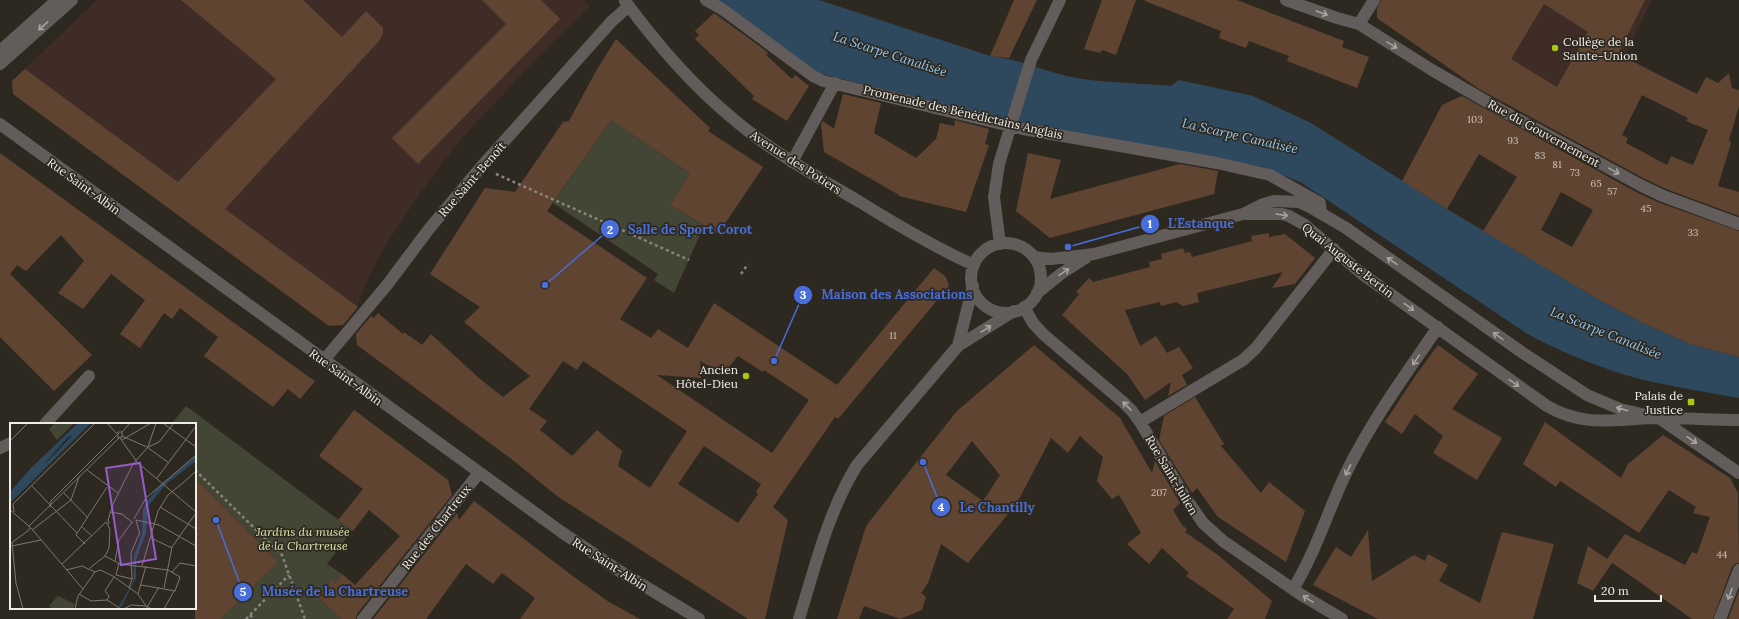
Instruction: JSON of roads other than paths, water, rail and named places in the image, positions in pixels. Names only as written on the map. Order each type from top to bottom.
[{"type":"street","points":[[0,51],[56,0]]},
{"type":"street","points":[[0,64],[72,0]]},
{"type":"street","name":"Promenade des Bénédictains Anglais","points":[[706,0],[813,76],[835,83],[1023,129],[1218,163],[1270,175],[1320,203],[1321,213]]},
{"type":"street","points":[[1000,244],[994,205],[994,190],[999,164],[1031,60],[1060,0]]},
{"type":"street","name":"Rue du Gouvernement","points":[[1286,0],[1359,24],[1432,70],[1501,110],[1642,186],[1663,196],[1739,224]]},
{"type":"street","points":[[1359,24],[1374,0]]},
{"type":"street","name":"Rue Saint-Benoït","points":[[324,360],[387,285],[430,228],[481,167],[612,22],[627,3]]},
{"type":"street","name":"Avenue des Potiers","points":[[627,3],[651,35],[708,97],[732,118],[792,162],[939,249],[974,265]]},
{"type":"street","points":[[792,162],[835,83]]},
{"type":"street","name":"Rue Saint-Albin","points":[[0,124],[479,473],[606,563],[699,619]]},
{"type":"street","name":"Quai Auguste Bertin","points":[[1243,214],[1261,205],[1274,201],[1300,202],[1346,228],[1523,353],[1587,395],[1620,409],[1659,418],[1739,473]]},
{"type":"street","points":[[1034,257],[1051,259],[1094,254],[1243,214]]},
{"type":"street","name":"Quai Auguste Bertin","points":[[1243,214],[1290,216],[1305,224],[1366,276],[1547,406],[1566,416],[1582,420],[1599,421],[1659,418],[1739,420]]},
{"type":"street","points":[[1019,309],[998,312],[988,307],[980,300],[973,286],[971,275],[979,256],[986,250],[1000,244],[1009,243],[1019,245],[1027,250],[1034,257],[1039,267],[1041,278],[1037,293]]},
{"type":"street","points":[[1140,422],[1234,366],[1256,348],[1334,249]]},
{"type":"street","points":[[799,619],[828,524],[851,475],[865,454],[958,346],[1031,301],[1037,293],[1062,273],[1094,254]]},
{"type":"street","points":[[958,346],[973,286]]},
{"type":"street","name":"Rue Saint-Julien","points":[[1019,309],[1043,334],[1123,402],[1140,422],[1202,523],[1223,540],[1293,590],[1342,619]]},
{"type":"street","points":[[1293,590],[1315,549],[1347,472],[1372,423],[1438,328]]},
{"type":"street","points":[[46,423],[89,376]]},
{"type":"street","points":[[0,448],[10,443]]},
{"type":"street","name":"Rue des Chartreux","points":[[363,619],[479,473]]},
{"type":"street","points":[[1720,619],[1739,570]]},
{"type":"water","name":"La Scarpe Canalisée","points":[[713,0],[819,0],[990,56],[1012,60],[1065,76],[1100,81],[1171,86],[1179,80],[1253,96],[1311,123],[1447,209],[1596,298],[1641,322],[1690,344],[1739,357],[1739,398],[1665,385],[1636,378],[1585,361],[1561,351],[1526,333],[1302,183],[1264,167],[1026,125],[818,73]]},
{"type":"place","name":"Collège de la Sainte-Union","points":[[1555,48]]},
{"type":"place","name":"L'Estanque","points":[[1068,247]]},
{"type":"place","name":"Salle de Sport Corot","points":[[545,285]]},
{"type":"place","name":"Maison des Associations","points":[[774,361]]},
{"type":"place","name":"Ancien Hôtel-Dieu","points":[[746,376]]},
{"type":"place","name":"Palais de Justice","points":[[1691,402]]},
{"type":"place","name":"Le Chantilly","points":[[923,462]]},
{"type":"place","name":"Musée de la Chartreuse","points":[[216,520]]},
{"type":"park label","name":"Jardins du musée de la Chartreuse","points":[[303,538]]}]
